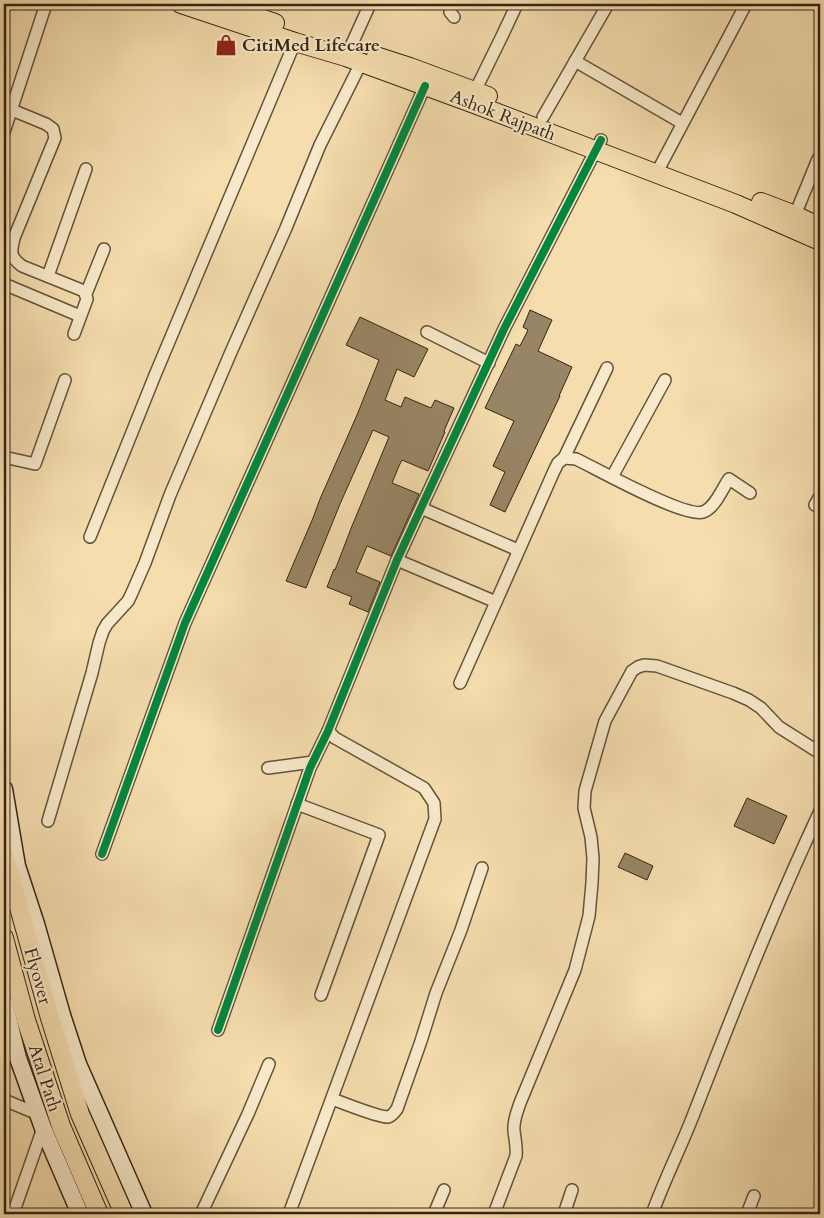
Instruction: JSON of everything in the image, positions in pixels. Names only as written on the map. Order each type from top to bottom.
[{"type":"main road","name":"Ashok Rajpath","points":[[181,4],[294,42],[410,67],[543,117],[598,145]]},
{"type":"main road","name":"Ashok Rajpath","points":[[219,4],[425,86],[598,145],[659,169],[736,204],[820,228]]},
{"type":"main road","name":"Ashok Rajpath","points":[[793,221],[820,241]]},
{"type":"main road","name":"Flyover","points":[[4,854],[50,1018],[62,1038],[80,1114],[124,1214]]},
{"type":"main road","name":"Atal Path","points":[[4,938],[26,1020],[61,1126],[100,1214]]},
{"type":"street","points":[[4,132],[46,4]]},
{"type":"street","points":[[48,820],[92,673],[98,643],[107,624],[128,601],[145,563],[170,494],[286,228],[320,145],[370,4]]},
{"type":"street","points":[[451,4],[450,12],[454,17]]},
{"type":"street","points":[[475,91],[517,4]]},
{"type":"street","points":[[543,117],[608,4]]},
{"type":"street","points":[[659,169],[746,4]]},
{"type":"street","points":[[90,537],[155,375],[294,42]]},
{"type":"street","points":[[575,60],[682,123]]},
{"type":"street","points":[[102,854],[185,623],[425,86]]},
{"type":"street","points":[[12,110],[46,124],[53,129],[55,138],[14,238],[11,253],[22,266],[84,291],[86,294]]},
{"type":"street","points":[[218,1030],[313,762],[328,731],[398,560],[488,363],[598,145]]},
{"type":"street","points":[[793,221],[820,158]]},
{"type":"street","points":[[48,276],[86,169]]},
{"type":"street","points":[[74,334],[87,298],[86,294],[104,249]]},
{"type":"street","points":[[4,284],[80,316]]},
{"type":"street","points":[[427,332],[488,363]]},
{"type":"street","points":[[460,684],[558,463],[564,458],[607,368]]},
{"type":"street","points":[[4,457],[35,464],[65,380]]},
{"type":"street","points":[[612,477],[665,380]]},
{"type":"street","points":[[564,458],[576,459],[669,505],[686,511],[701,513],[708,509],[728,479],[750,493]]},
{"type":"street","points":[[421,508],[518,550]]},
{"type":"street","points":[[398,560],[496,602]]},
{"type":"street","points":[[494,1214],[516,1156],[517,1146],[514,1120],[575,970],[589,916],[594,858],[584,808],[585,791],[605,721],[632,671],[638,667],[657,666],[750,700],[761,708],[779,727],[820,752]]},
{"type":"street","points":[[289,1214],[435,819],[434,803],[424,788],[335,738],[328,731]]},
{"type":"street","points":[[268,768],[313,762]]},
{"type":"street","points":[[4,789],[17,866],[62,1038],[78,1064],[144,1214]]},
{"type":"street","points":[[297,804],[378,835],[321,995]]},
{"type":"street","points":[[652,1214],[689,1126],[738,999],[820,811]]},
{"type":"street","points":[[332,1099],[379,1116],[389,1117],[394,1114],[482,868]]},
{"type":"street","points":[[4,1002],[18,1058],[41,1121],[80,1214]]},
{"type":"street","points":[[201,1214],[248,1114],[269,1064]]},
{"type":"street","points":[[4,1100],[41,1121]]},
{"type":"street","points":[[13,1214],[41,1121]]},
{"type":"street","points":[[434,1214],[444,1190]]},
{"type":"street","points":[[564,1214],[572,1190]]},
{"type":"street","points":[[747,1214],[754,1196]]},
{"type":"building","points":[[530,310],[552,320],[538,351],[572,367],[505,512],[490,505],[505,472],[493,466],[514,421],[485,408],[516,344],[520,346],[528,330],[523,327]]},
{"type":"building","points":[[360,317],[428,349],[414,377],[397,369],[385,400],[401,407],[405,397],[431,408],[435,400],[454,408],[428,471],[402,460],[399,466],[392,483],[419,494],[391,556],[367,546],[356,572],[380,582],[368,612],[349,604],[352,597],[327,587],[389,437],[373,430],[306,588],[286,581],[379,360],[346,345]]},
{"type":"building","points":[[747,798],[787,816],[774,844],[734,826]]},
{"type":"building","points":[[625,853],[653,866],[647,880],[618,867]]},
{"type":"cycle path","points":[[102,854],[185,623],[425,86]]},
{"type":"cycle path","points":[[218,1030],[310,768],[328,731],[397,560],[504,329],[601,140]]},
{"type":"place","name":"CitiMed Lifecare","points":[[226,45]]}]
